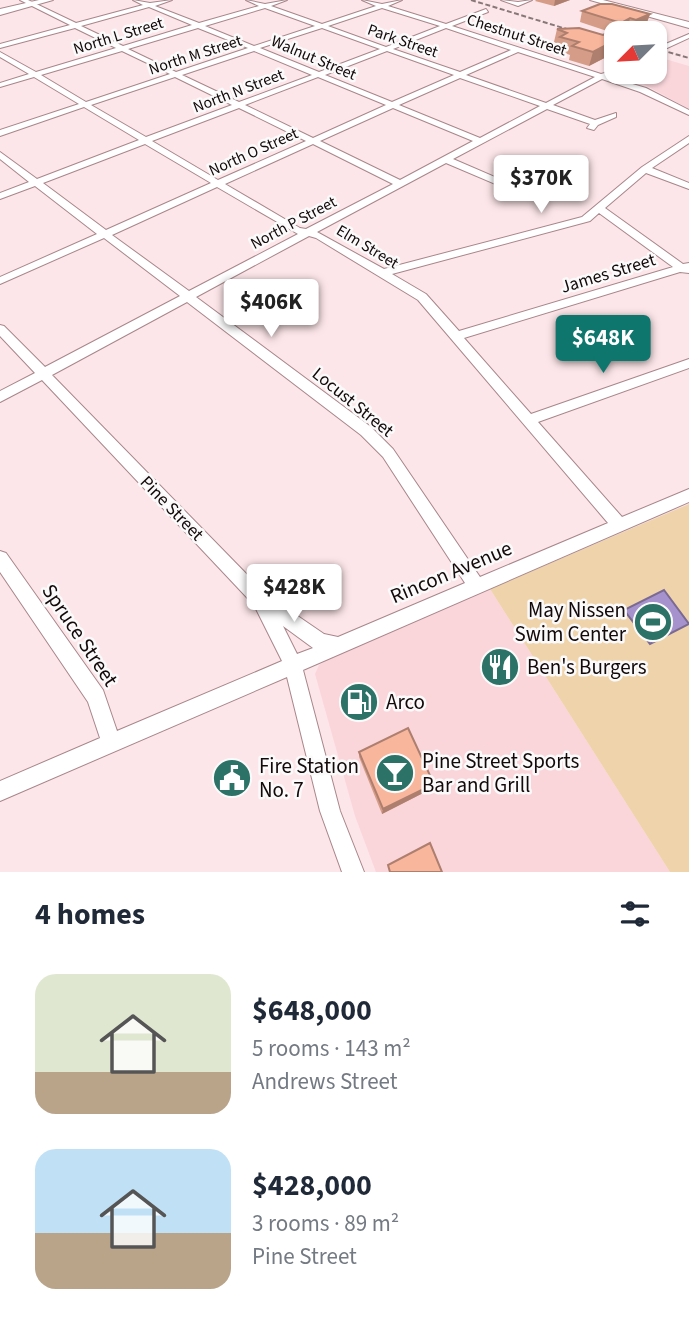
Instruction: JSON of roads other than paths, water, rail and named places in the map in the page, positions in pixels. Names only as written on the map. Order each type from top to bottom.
[{"type":"main road","points":[[0,12],[28,2],[49,0]]},
{"type":"main road","points":[[594,0],[689,23]]},
{"type":"main road","points":[[606,0],[689,23]]},
{"type":"street","name":"Walnut Street","points":[[136,0],[480,141]]},
{"type":"street","points":[[0,46],[169,0]]},
{"type":"street","name":"Park Street","points":[[249,0],[547,106],[593,125],[612,115]]},
{"type":"street","name":"North L Street","points":[[0,85],[284,0]]},
{"type":"street","name":"Chestnut Street","points":[[365,0],[659,97]]},
{"type":"street","name":"North M Street","points":[[0,133],[399,0]]},
{"type":"street","points":[[504,0],[518,4],[529,0]]},
{"type":"street","points":[[28,2],[401,184]]},
{"type":"street","name":"North N Street","points":[[0,196],[486,11]]},
{"type":"street","points":[[667,39],[689,30]]},
{"type":"street","points":[[667,46],[689,36]]},
{"type":"street","name":"North O Street","points":[[0,281],[518,49]]},
{"type":"street","name":"Elm Street","points":[[0,54],[296,230],[320,236],[422,297],[619,525]]},
{"type":"street","name":"North P Street","points":[[0,397],[602,76]]},
{"type":"street","points":[[642,84],[689,113]]},
{"type":"street","points":[[383,273],[586,219],[645,169],[689,139]]},
{"type":"street","name":"Locust Street","points":[[0,155],[366,431],[388,453],[476,586]]},
{"type":"street","points":[[447,160],[522,192]]},
{"type":"street","points":[[645,169],[689,186]]},
{"type":"street","points":[[599,208],[687,270]]},
{"type":"street","name":"James Street","points":[[457,336],[687,270]]},
{"type":"street","name":"Pine Street","points":[[0,329],[260,599],[293,665],[330,811],[352,872]]},
{"type":"street","points":[[528,420],[689,363]]},
{"type":"street","name":"Rincon Avenue","points":[[0,791],[689,495]]},
{"type":"street","name":"Spruce Street","points":[[0,558],[96,697],[111,743]]},
{"type":"street","points":[[260,599],[320,642],[338,646]]},
{"type":"railway","points":[[471,0],[604,40]]},
{"type":"railway","points":[[667,52],[689,58]]},
{"type":"place","name":"May Nissen Swim Center","points":[[653,622]]},
{"type":"place","name":"Ben's Burgers","points":[[500,667]]},
{"type":"place","name":"Arco","points":[[359,702]]},
{"type":"place","name":"Pine Street Sports Bar and Grill","points":[[395,773]]},
{"type":"place","name":"Fire Station No. 7","points":[[232,778]]}]
